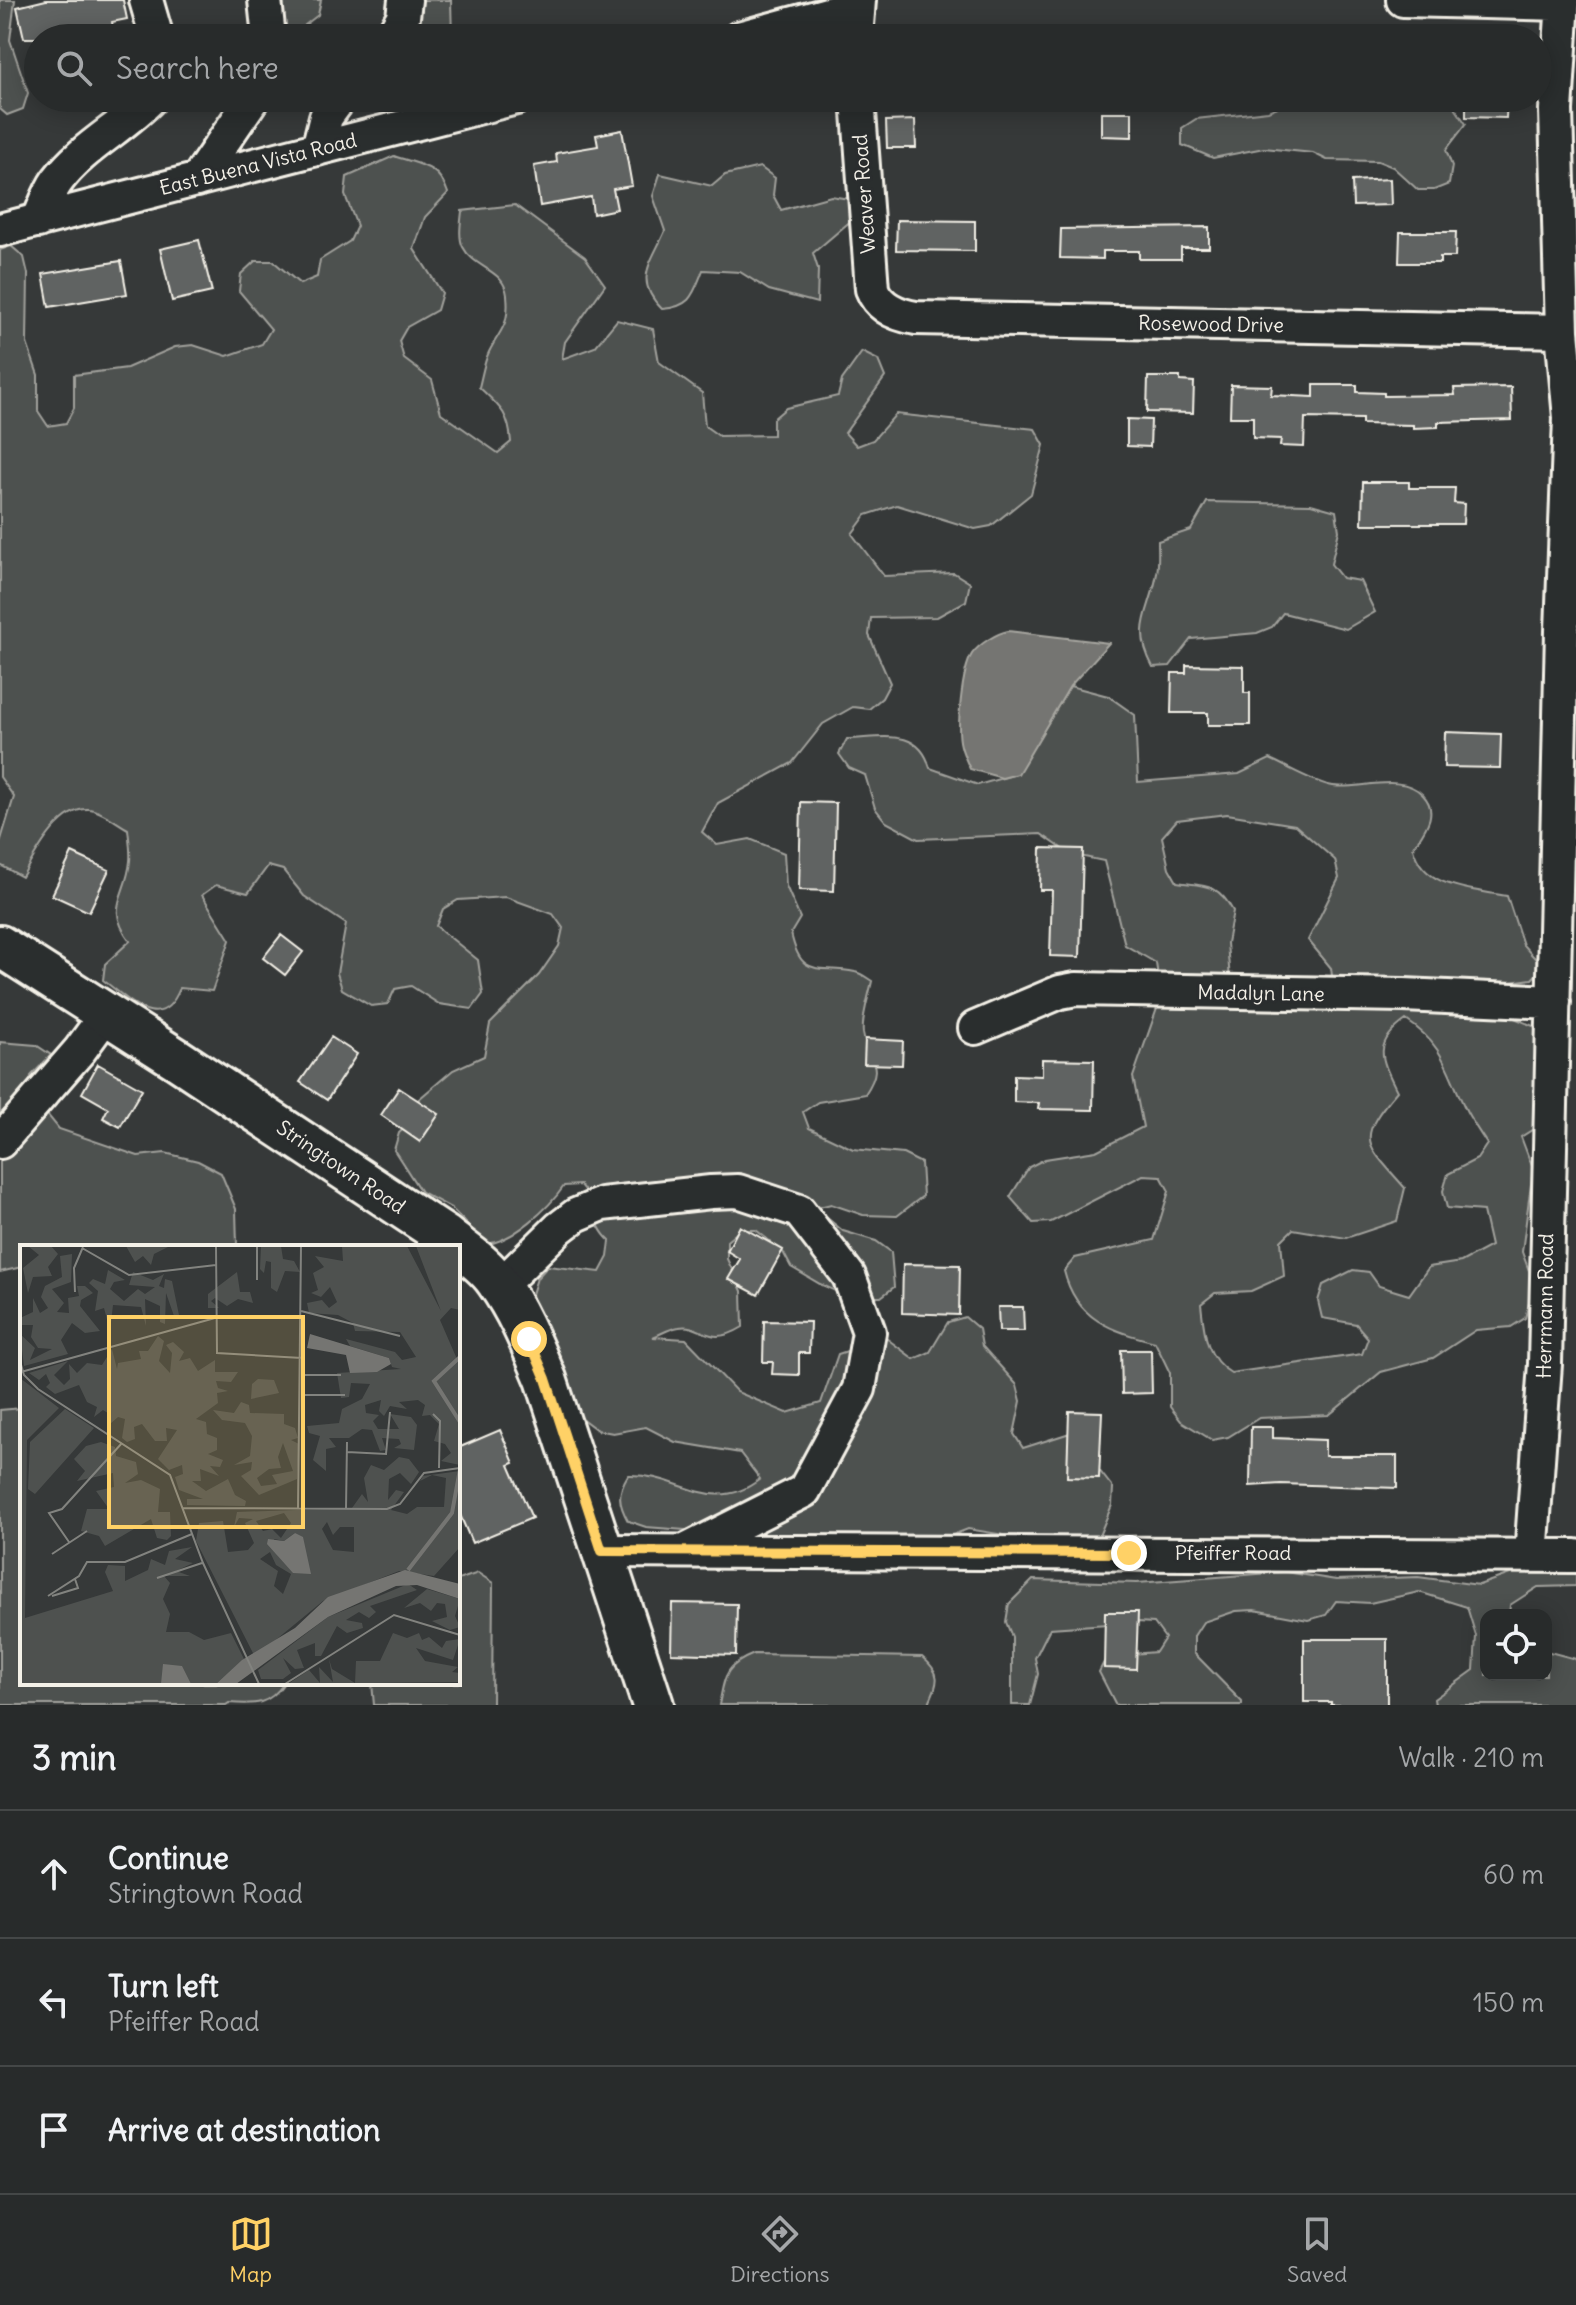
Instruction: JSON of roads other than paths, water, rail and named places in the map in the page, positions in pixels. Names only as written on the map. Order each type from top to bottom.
[{"type":"main road","name":"Stringtown Road","points":[[0,946],[107,1013],[456,1245]]},
{"type":"main road","name":"Stringtown Road","points":[[460,1248],[497,1282],[529,1339],[546,1379],[653,1705]]},
{"type":"street","points":[[146,0],[153,24]]},
{"type":"street","points":[[265,0],[268,24]]},
{"type":"street","points":[[399,24],[405,0]]},
{"type":"street","points":[[1403,0],[1563,2]]},
{"type":"street","name":"Herrmann Road","points":[[1531,1556],[1545,1364],[1554,1002],[1569,632],[1572,467],[1569,393],[1562,331],[1556,110],[1563,2]]},
{"type":"street","points":[[787,24],[858,3],[857,24]]},
{"type":"street","points":[[38,221],[56,182],[82,155],[138,112]]},
{"type":"street","points":[[197,180],[243,112]]},
{"type":"street","points":[[318,149],[330,112]]},
{"type":"street","name":"East Buena Vista Road","points":[[0,230],[462,112]]},
{"type":"street","name":"Weaver Road","points":[[859,112],[872,289]]},
{"type":"street","name":"Rosewood Drive","points":[[872,289],[886,307],[916,318],[1562,331]]},
{"type":"street","name":"Madalyn Lane","points":[[975,1028],[1060,992],[1076,989],[1404,995],[1554,1002]]},
{"type":"street","points":[[0,1142],[80,1050],[107,1013]]},
{"type":"street","points":[[497,1282],[511,1275],[576,1215],[602,1204],[738,1191],[799,1211],[849,1276],[869,1332],[859,1389],[804,1491],[682,1553]]},
{"type":"street","name":"Pfeiffer Road","points":[[602,1551],[1576,1556]]}]
